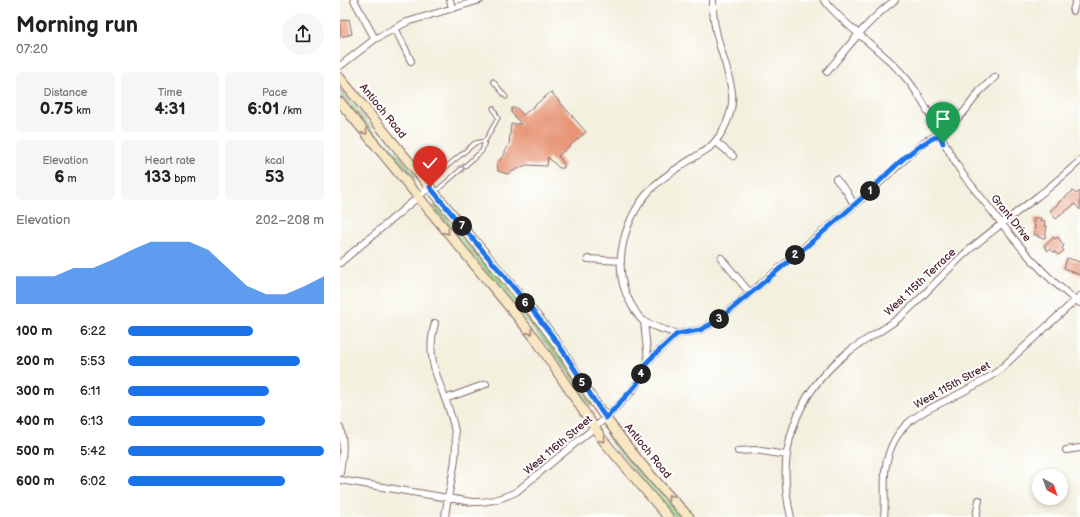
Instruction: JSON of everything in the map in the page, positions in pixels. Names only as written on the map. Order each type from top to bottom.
[{"type":"main road","name":"Antioch Road","points":[[340,78],[545,327],[566,356],[606,418],[667,494],[689,517]]},
{"type":"main road","points":[[340,102],[535,338],[594,428],[668,517]]},
{"type":"street","points":[[354,0],[375,39]]},
{"type":"street","points":[[450,0],[452,8]]},
{"type":"street","points":[[340,66],[375,39],[395,28],[417,18],[480,0]]},
{"type":"street","points":[[713,0],[714,24],[732,92],[731,111],[726,125],[716,142],[662,179],[644,199],[634,214],[622,250],[621,261],[624,289],[634,310],[644,321],[677,334],[700,330],[710,325],[750,293],[854,205],[914,150],[927,140],[940,135],[964,112],[980,91],[995,77]]},
{"type":"street","name":"Grant Drive","points":[[824,0],[842,20],[896,68],[909,82],[931,115],[940,135],[960,171],[1037,266],[1052,281],[1078,300]]},
{"type":"street","points":[[827,72],[858,34],[879,12],[895,0]]},
{"type":"street","points":[[1073,11],[1076,0]]},
{"type":"street","points":[[395,28],[411,61]]},
{"type":"street","points":[[716,142],[733,156]]},
{"type":"street","name":"West 115th Terrace","points":[[791,517],[786,486],[786,454],[789,440],[799,411],[809,393],[822,376],[834,363],[889,326],[905,313],[968,250],[1043,193],[1080,161]]},
{"type":"street","points":[[836,179],[847,192],[854,205]]},
{"type":"street","points":[[340,263],[430,188]]},
{"type":"street","points":[[721,258],[750,293]]},
{"type":"street","points":[[588,259],[621,261]]},
{"type":"street","name":"West 115th Street","points":[[884,517],[886,465],[894,442],[904,426],[918,414],[982,382],[997,372],[1078,300]]},
{"type":"street","points":[[644,321],[648,361]]},
{"type":"street","points":[[434,323],[430,342],[430,351],[435,372],[452,419],[456,447],[445,517]]},
{"type":"street","name":"West 116th Street","points":[[340,480],[480,503],[505,497],[526,484],[606,418],[637,384],[648,361],[677,334]]},
{"type":"street","points":[[445,399],[486,384]]},
{"type":"street","points":[[340,428],[343,441],[343,452],[340,473]]},
{"type":"street","points":[[1066,450],[1080,448]]},
{"type":"street","points":[[738,451],[755,450],[786,454]]},
{"type":"street","points":[[976,517],[978,500]]},
{"type":"lane","points":[[493,81],[506,97]]},
{"type":"lane","points":[[430,188],[482,151],[485,141],[498,118],[493,108]]},
{"type":"lane","points":[[430,188],[475,143],[485,141]]},
{"type":"green space","points":[[340,89],[377,134],[395,150],[416,177],[415,178],[376,138],[340,94]]},
{"type":"green space","points":[[436,205],[467,242],[482,256],[555,345],[592,404],[590,406],[561,361],[438,213],[434,206]]},
{"type":"green space","points":[[609,434],[652,485],[684,517],[675,517],[661,503],[609,440],[607,435]]},
{"type":"building","points":[[349,19],[352,34],[340,37],[340,21]]},
{"type":"building","points":[[551,92],[586,132],[558,156],[564,164],[564,168],[559,168],[548,157],[547,166],[526,165],[507,174],[498,171],[497,163],[505,154],[505,151],[509,145],[511,124],[521,124],[511,112],[512,108],[517,108],[523,115]]},
{"type":"building","points":[[1073,191],[1076,194],[1080,191],[1080,210],[1075,204],[1056,219],[1050,211]]},
{"type":"building","points":[[1034,218],[1041,218],[1040,221],[1045,221],[1044,226],[1047,226],[1045,238],[1034,235]]},
{"type":"building","points":[[1054,237],[1055,239],[1058,237],[1064,246],[1062,248],[1064,251],[1058,255],[1050,249],[1048,251],[1044,246]]},
{"type":"building","points":[[1067,258],[1080,262],[1080,275],[1064,268]]},
{"type":"route","points":[[430,187],[556,341],[606,418],[637,384],[648,361],[677,334],[700,330],[717,321],[865,196],[914,150],[927,140],[940,135],[943,143]]}]
